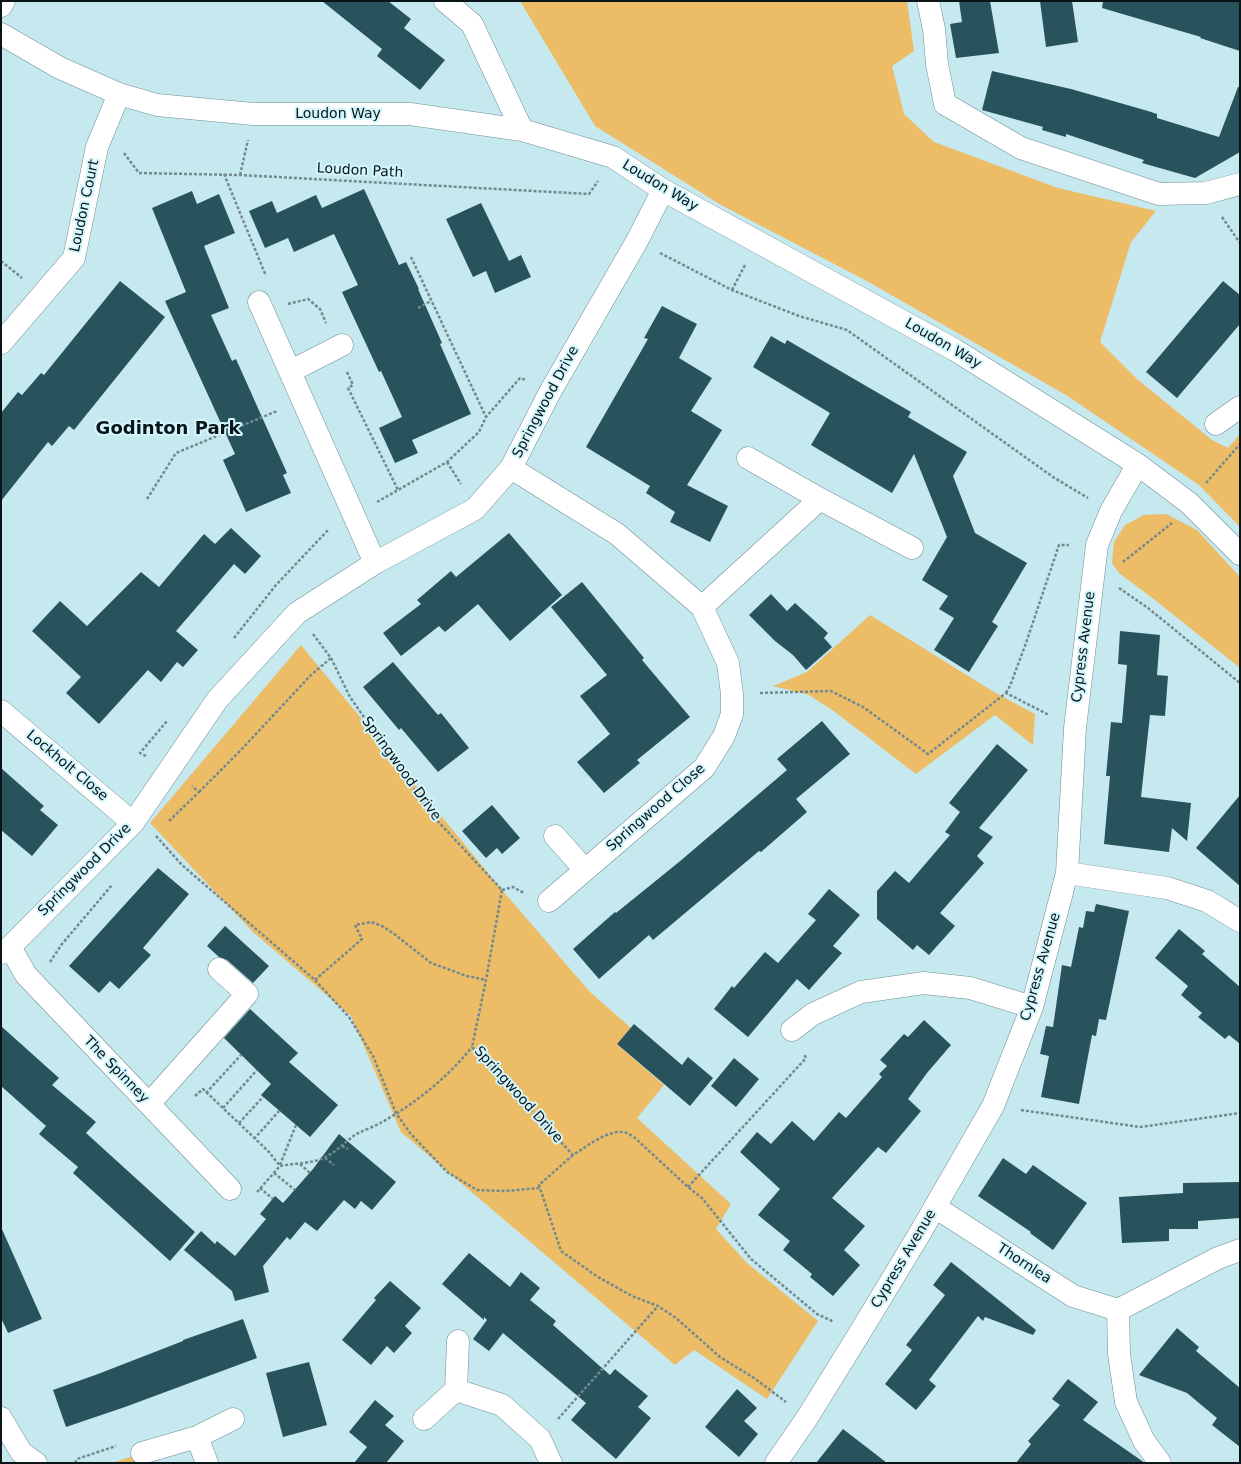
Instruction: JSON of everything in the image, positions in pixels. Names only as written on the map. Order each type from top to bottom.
[{"type":"street","points":[[1,6],[4,1]]},
{"type":"street","points":[[445,1],[472,24],[522,130]]},
{"type":"street","points":[[928,1],[934,29],[937,64],[945,104],[1021,148],[1159,194],[1206,193],[1240,184]]},
{"type":"street","name":"Loudon Way","points":[[1,34],[60,68],[119,94],[157,105],[253,114],[410,114],[522,130],[613,157],[663,190],[955,350],[1137,464],[1189,503],[1240,554]]},
{"type":"street","name":"Loudon Court","points":[[1,343],[74,258],[97,147],[119,94]]},
{"type":"street","name":"Springwood Drive","points":[[5,950],[133,823],[217,700],[297,613],[375,563],[475,509],[511,468],[550,392],[637,241],[663,190]]},
{"type":"street","points":[[266,298],[290,371],[375,563]]},
{"type":"street","points":[[290,371],[339,347]]},
{"type":"street","points":[[1216,424],[1240,407]]},
{"type":"street","points":[[748,458],[820,500],[912,548]]},
{"type":"street","name":"Cypress Avenue","points":[[776,1463],[807,1418],[859,1334],[993,1106],[1032,1007],[1066,873],[1075,728],[1097,545],[1111,511],[1137,464]]},
{"type":"street","name":"Springwood Close","points":[[511,468],[617,534],[702,607],[728,663],[732,694],[732,714],[724,736],[704,768],[549,901]]},
{"type":"street","points":[[702,607],[820,500]]},
{"type":"street","name":"Lockholt Close","points":[[1,711],[133,823]]},
{"type":"street","points":[[555,836],[585,870]]},
{"type":"street","points":[[1066,873],[1167,888],[1206,901],[1240,921]]},
{"type":"street","name":"The Spinney","points":[[5,950],[26,975],[230,1189]]},
{"type":"street","points":[[149,1104],[247,994],[219,969]]},
{"type":"street","points":[[792,1030],[813,1014],[861,992],[924,982],[970,988],[1032,1007]]},
{"type":"street","name":"Thornlea","points":[[935,1207],[1073,1296],[1118,1310]]},
{"type":"street","points":[[1160,1463],[1144,1442],[1126,1402],[1120,1354],[1118,1310],[1218,1258],[1240,1250]]},
{"type":"street","points":[[424,1419],[456,1390],[458,1342]]},
{"type":"street","points":[[456,1390],[502,1405],[540,1439],[551,1463]]},
{"type":"street","points":[[1,1418],[24,1459]]},
{"type":"street","points":[[142,1453],[197,1438],[233,1419]]},
{"type":"street","points":[[197,1438],[207,1463]]},
{"type":"path","points":[[240,175],[253,114]]},
{"type":"path","name":"Loudon Path","points":[[97,147],[125,154],[139,173],[224,174],[589,194],[613,157]]},
{"type":"path","points":[[224,174],[266,298],[279,306],[308,299],[320,309],[339,347],[354,385],[348,388],[398,490]]},
{"type":"path","points":[[637,241],[732,290],[799,316],[847,330],[1053,477],[1111,511]]},
{"type":"path","points":[[411,257],[486,418]]},
{"type":"path","points":[[418,308],[431,301]]},
{"type":"path","points":[[354,515],[448,462],[479,432],[486,418],[520,378],[550,392]]},
{"type":"path","points":[[147,499],[176,453],[303,400]]},
{"type":"path","points":[[1093,569],[1117,567],[1172,523],[1240,444]]},
{"type":"path","points":[[732,694],[831,691],[863,707],[928,754],[1006,693],[1026,643],[1059,545],[1097,545]]},
{"type":"path","points":[[1093,569],[1148,608],[1240,683]]},
{"type":"path","name":"Springwood Drive","points":[[297,613],[331,658],[350,697],[432,816],[502,890],[472,1047],[573,1155],[600,1138],[618,1132],[627,1133],[635,1138],[702,1198],[751,1259],[817,1314],[859,1334]]},
{"type":"path","points":[[166,824],[244,747],[311,675],[331,658]]},
{"type":"path","points":[[1006,693],[1075,728]]},
{"type":"path","points":[[170,768],[199,792]]},
{"type":"path","points":[[151,841],[161,830]]},
{"type":"path","points":[[155,835],[182,864],[315,980],[349,1017],[373,1056],[396,1113],[410,1133],[447,1172],[477,1190],[505,1191],[539,1188]]},
{"type":"path","points":[[26,975],[48,966],[62,944],[113,885]]},
{"type":"path","points":[[315,980],[362,939],[355,925],[371,922],[382,926],[393,933],[431,963],[467,976],[486,980]]},
{"type":"path","points":[[688,1187],[806,1058],[792,1030]]},
{"type":"path","points":[[280,1166],[299,1164],[325,1158],[355,1135],[382,1122],[410,1105],[460,1062],[472,1047]]},
{"type":"path","points":[[206,1093],[241,1055]]},
{"type":"path","points":[[223,1108],[257,1070]]},
{"type":"path","points":[[193,1098],[203,1089],[269,1152],[280,1166]]},
{"type":"path","points":[[239,1123],[263,1097]]},
{"type":"path","points":[[993,1106],[1140,1127],[1240,1113]]},
{"type":"path","points":[[254,1139],[279,1111]]},
{"type":"path","points":[[230,1189],[245,1204],[280,1166],[296,1125]]},
{"type":"path","points":[[342,1146],[348,1149]]},
{"type":"path","points":[[539,1188],[539,1186],[573,1155]]},
{"type":"path","points":[[325,1158],[334,1165]]},
{"type":"path","points":[[299,1164],[310,1173]]},
{"type":"path","points":[[274,1173],[295,1190]]},
{"type":"path","points":[[260,1188],[273,1199]]},
{"type":"path","points":[[539,1188],[561,1251],[611,1285],[632,1296],[658,1306],[676,1318],[720,1358],[754,1378],[807,1418]]},
{"type":"path","points":[[540,1439],[658,1306]]},
{"type":"path","points":[[75,1463],[77,1459],[126,1442],[142,1453]]},
{"type":"shaded area","points":[[520,1],[907,1],[914,51],[892,66],[904,114],[934,142],[1058,188],[1156,211],[1131,242],[1100,342],[1137,379],[1212,440],[1228,448],[1240,434],[1240,527],[1199,485],[1066,395],[865,280],[721,205],[595,126]]},
{"type":"shaded area","points":[[1166,514],[1197,530],[1240,577],[1240,668],[1119,573],[1112,563],[1114,542],[1125,525],[1144,515]]},
{"type":"shaded area","points":[[870,615],[994,692],[1035,714],[1033,745],[995,715],[916,774],[835,712],[809,695],[773,686],[807,672]]},
{"type":"shaded area","points":[[301,645],[502,890],[590,992],[631,1028],[617,1044],[664,1085],[637,1118],[731,1204],[716,1229],[747,1263],[818,1321],[767,1399],[694,1350],[675,1365],[401,1132],[351,1016],[253,932],[150,823]]},
{"type":"shaded area","points":[[133,1456],[143,1463],[112,1463]]},
{"type":"building","points":[[322,1],[388,1],[411,19],[404,28],[445,60],[420,90],[377,56],[382,49]]},
{"type":"building","points":[[959,1],[990,1],[999,53],[956,58],[950,24],[962,22]]},
{"type":"building","points":[[1040,1],[1072,1],[1078,42],[1046,47]]},
{"type":"building","points":[[1103,1],[1240,1],[1240,51],[1200,38],[1201,37],[1102,8]]},
{"type":"building","points":[[992,71],[1071,89],[1148,111],[1157,114],[1157,118],[1219,137],[1238,87],[1240,87],[1240,152],[1195,178],[1142,163],[1144,160],[1066,134],[1066,137],[1042,130],[1043,127],[982,110]]},
{"type":"building","points":[[364,189],[399,265],[406,262],[419,289],[442,343],[440,344],[471,414],[412,440],[418,453],[395,463],[379,428],[402,417],[381,371],[379,372],[342,292],[358,285],[334,234],[294,252],[288,238],[265,248],[249,211],[272,201],[277,213],[316,195],[322,208]]},
{"type":"building","points":[[192,191],[197,204],[219,194],[235,233],[204,246],[229,308],[211,315],[232,361],[236,359],[287,473],[283,475],[291,493],[246,512],[223,460],[235,454],[165,301],[186,292],[152,208]]},
{"type":"building","points":[[481,203],[509,261],[521,255],[531,277],[495,293],[486,271],[473,277],[446,219]]},
{"type":"building","points":[[120,281],[165,317],[74,430],[69,426],[52,446],[48,442],[1,501],[1,413],[18,392],[22,395],[41,373],[44,375]]},
{"type":"building","points":[[1223,281],[1240,295],[1240,324],[1177,398],[1146,372]]},
{"type":"building","points":[[662,306],[697,324],[679,358],[712,378],[691,411],[722,430],[687,485],[728,506],[710,542],[670,522],[675,512],[646,493],[650,486],[586,447],[648,339],[644,338]]},
{"type":"building","points":[[771,336],[785,344],[787,340],[911,412],[908,417],[967,452],[953,476],[975,533],[1027,563],[992,622],[998,626],[969,672],[934,650],[954,618],[939,609],[948,596],[922,580],[947,537],[914,454],[892,493],[811,445],[830,413],[753,367]]},
{"type":"building","points":[[231,528],[261,556],[245,574],[234,564],[176,631],[198,650],[183,667],[177,662],[161,682],[148,670],[99,724],[66,693],[81,677],[32,631],[60,601],[87,626],[141,572],[159,587],[204,534],[215,544]]},
{"type":"building","points":[[509,533],[562,595],[510,641],[478,604],[445,632],[439,626],[401,656],[383,633],[421,604],[417,600],[451,571],[456,577]]},
{"type":"building","points":[[582,582],[644,658],[642,660],[690,717],[637,760],[640,763],[604,793],[577,762],[610,734],[580,696],[607,675],[551,607]]},
{"type":"building","points":[[771,594],[787,611],[795,603],[828,633],[824,638],[832,647],[806,670],[793,655],[775,641],[749,615]]},
{"type":"building","points":[[1120,631],[1160,635],[1157,675],[1168,676],[1165,716],[1150,715],[1141,797],[1191,803],[1187,841],[1172,828],[1169,852],[1104,844],[1110,776],[1106,776],[1111,722],[1122,723],[1127,665],[1118,664]]},
{"type":"building","points":[[393,662],[438,715],[441,713],[469,748],[438,772],[401,728],[399,730],[363,687]]},
{"type":"building","points":[[822,721],[850,754],[796,799],[807,812],[761,852],[759,851],[653,940],[649,935],[599,979],[573,949],[615,912],[616,913],[679,862],[787,770],[777,759]]},
{"type":"building","points":[[997,744],[1028,770],[979,828],[993,837],[977,856],[984,863],[940,913],[955,926],[929,955],[917,945],[913,950],[877,919],[877,891],[895,871],[909,883],[950,835],[945,832],[960,812],[949,803]]},
{"type":"building","points":[[1,768],[44,806],[40,810],[58,825],[32,856],[1,830]]},
{"type":"building","points":[[1240,795],[1240,886],[1196,848]]},
{"type":"building","points":[[492,805],[520,838],[502,854],[497,848],[486,858],[462,831]]},
{"type":"building","points":[[158,868],[189,894],[143,948],[151,955],[119,989],[110,981],[99,993],[69,966]]},
{"type":"building","points":[[829,889],[860,915],[833,946],[842,953],[809,990],[797,979],[748,1037],[714,1009],[732,986],[734,988],[765,952],[778,963],[816,920],[808,914]]},
{"type":"building","points":[[1096,904],[1129,911],[1106,1020],[1099,1019],[1096,1036],[1092,1035],[1079,1104],[1041,1097],[1049,1056],[1040,1054],[1046,1026],[1053,1027],[1062,965],[1071,967],[1079,927],[1083,928],[1086,911],[1094,912]]},
{"type":"building","points":[[225,926],[269,966],[253,983],[227,960],[219,957],[207,946]]},
{"type":"building","points":[[1179,929],[1205,951],[1202,954],[1240,987],[1240,1044],[1229,1035],[1225,1039],[1198,1017],[1202,1013],[1181,995],[1188,986],[1155,958]]},
{"type":"building","points":[[250,1009],[298,1053],[289,1062],[338,1105],[310,1137],[261,1095],[271,1084],[224,1038]]},
{"type":"building","points":[[924,1020],[951,1045],[927,1073],[908,1099],[921,1111],[886,1153],[878,1147],[832,1198],[865,1226],[844,1250],[860,1265],[833,1296],[810,1277],[812,1274],[783,1250],[790,1241],[758,1215],[780,1189],[740,1152],[757,1132],[771,1144],[792,1121],[814,1141],[839,1112],[846,1118],[882,1077],[879,1074],[887,1066],[880,1060],[904,1034],[908,1037]]},
{"type":"building","points":[[634,1024],[682,1065],[688,1057],[713,1078],[690,1106],[617,1044]]},
{"type":"building","points":[[1,1026],[59,1078],[52,1085],[96,1122],[86,1133],[195,1232],[170,1261],[73,1173],[78,1167],[39,1134],[46,1126],[1,1086]]},
{"type":"building","points":[[734,1058],[759,1079],[736,1107],[711,1086]]},
{"type":"building","points":[[339,1134],[396,1182],[372,1210],[361,1201],[355,1209],[344,1200],[317,1231],[305,1222],[290,1240],[287,1237],[263,1266],[269,1292],[235,1301],[232,1291],[184,1250],[201,1231],[215,1244],[217,1241],[235,1256],[266,1219],[260,1214],[275,1196],[283,1203],[313,1169]]},
{"type":"building","points":[[1003,1158],[1026,1174],[1033,1165],[1087,1203],[1053,1250],[1030,1233],[1031,1232],[978,1196]]},
{"type":"building","points":[[1240,1182],[1240,1218],[1198,1221],[1198,1229],[1169,1229],[1169,1241],[1122,1243],[1119,1197],[1183,1193],[1183,1183]]},
{"type":"building","points":[[1,1227],[42,1319],[8,1333],[1,1318]]},
{"type":"building","points":[[469,1253],[510,1287],[521,1272],[540,1288],[530,1300],[556,1321],[553,1325],[610,1375],[615,1369],[648,1396],[638,1407],[651,1418],[616,1459],[571,1420],[586,1403],[503,1333],[489,1351],[473,1339],[487,1320],[484,1317],[484,1320],[442,1284]]},
{"type":"building","points":[[951,1262],[1036,1330],[1033,1335],[985,1317],[983,1321],[978,1316],[929,1380],[936,1386],[916,1410],[885,1384],[912,1350],[906,1345],[945,1295],[933,1285]]},
{"type":"building","points":[[390,1281],[421,1308],[405,1326],[412,1333],[394,1353],[387,1346],[371,1365],[342,1340],[376,1300],[374,1298]]},
{"type":"building","points":[[243,1319],[257,1358],[125,1407],[66,1427],[53,1390],[98,1374],[183,1340]]},
{"type":"building","points":[[1177,1328],[1199,1347],[1196,1351],[1240,1388],[1240,1447],[1212,1425],[1217,1418],[1187,1393],[1139,1375]]},
{"type":"building","points":[[309,1362],[327,1425],[283,1437],[266,1373]]},
{"type":"building","points":[[1068,1379],[1098,1402],[1083,1420],[1145,1463],[1016,1463],[1031,1444],[1028,1441],[1060,1405],[1052,1399]]},
{"type":"building","points":[[737,1389],[757,1408],[744,1421],[758,1434],[739,1457],[705,1427]]},
{"type":"building","points":[[375,1400],[394,1416],[385,1425],[404,1441],[386,1463],[354,1463],[367,1447],[349,1432]]},
{"type":"building","points":[[843,1429],[887,1463],[816,1463]]},
{"type":"district","name":"Godinton Park","points":[[168,429]]}]
